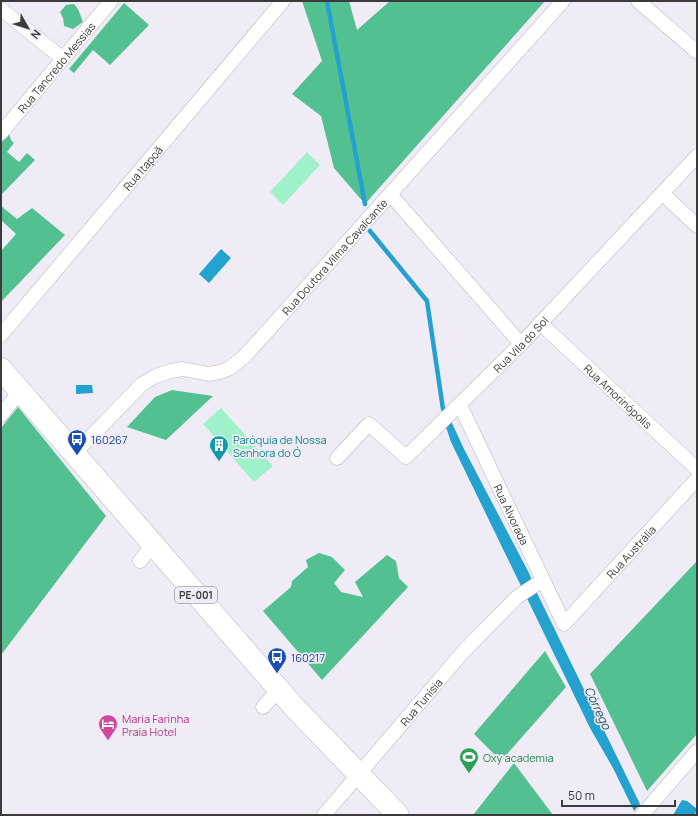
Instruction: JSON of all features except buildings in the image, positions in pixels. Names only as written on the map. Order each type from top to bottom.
[{"type":"main road","name":"PE-001","points":[[1,369],[74,454],[146,553],[398,815]]},
{"type":"street","name":"Rua Tancredo Messias","points":[[1,133],[111,1]]},
{"type":"street","name":"Rua Itapoã","points":[[1,335],[283,1]]},
{"type":"street","name":"Rua Doutora Vilma Cavalcante","points":[[74,454],[142,384],[156,376],[183,369],[209,374],[220,372],[230,368],[245,356],[563,1]]},
{"type":"street","points":[[638,1],[697,52]]},
{"type":"street","points":[[1,9],[62,58]]},
{"type":"street","name":"Rua Vila do Sol","points":[[337,458],[368,424],[406,457],[521,344],[697,156]]},
{"type":"street","points":[[662,193],[697,226]]},
{"type":"street","points":[[390,194],[521,344]]},
{"type":"street","name":"Rua Amorinópolis","points":[[540,323],[697,469]]},
{"type":"street","points":[[1,415],[20,391]]},
{"type":"street","name":"Rua Alvorada","points":[[460,405],[540,582],[564,624]]},
{"type":"street","name":"Rua Austrália","points":[[564,624],[697,479]]},
{"type":"street","name":"Rua Tunísia","points":[[324,815],[360,775],[463,652],[499,614],[522,593],[540,582]]},
{"type":"street","points":[[263,707],[279,690]]},
{"type":"street","points":[[645,813],[697,751]]},
{"type":"green space","points":[[302,1],[349,1],[357,30],[390,1],[545,1],[365,204],[334,168],[321,116],[292,94],[322,61]]},
{"type":"green space","points":[[124,3],[149,25],[110,65],[93,50],[74,73],[69,69]]},
{"type":"green space","points":[[74,4],[78,9],[83,22],[73,29],[64,26],[63,18],[60,12],[66,5]]},
{"type":"green space","points":[[9,134],[14,143],[7,152],[19,162],[27,153],[35,160],[1,195],[1,143]]},
{"type":"green space","points":[[307,152],[320,165],[283,205],[270,192]]},
{"type":"green space","points":[[1,206],[17,219],[32,208],[65,235],[1,302],[1,251],[16,234],[1,220]]},
{"type":"green space","points":[[172,390],[213,396],[166,440],[127,427],[155,397]]},
{"type":"green space","points":[[18,407],[106,516],[1,655],[1,428]]},
{"type":"green space","points":[[221,408],[273,466],[254,482],[203,424]]},
{"type":"green space","points":[[319,553],[332,557],[345,570],[334,583],[341,592],[363,597],[355,582],[387,555],[396,561],[399,578],[408,587],[322,680],[263,611],[291,587],[292,581],[308,567],[306,560]]},
{"type":"green space","points":[[697,561],[697,734],[647,791],[590,674]]},
{"type":"green space","points":[[545,651],[566,687],[501,761],[474,734]]},
{"type":"green space","points":[[514,763],[553,815],[473,815]]},
{"type":"water","points":[[221,249],[231,258],[209,283],[199,274]]},
{"type":"water","points":[[76,385],[92,385],[93,393],[76,394]]},
{"type":"water","points":[[451,421],[464,449],[529,573],[536,591],[640,804],[634,811],[613,768],[590,728],[451,442],[445,424]]},
{"type":"water","points":[[682,800],[687,801],[697,809],[695,815],[673,815]]},
{"type":"waterway","points":[[327,1],[365,204]]},
{"type":"waterway","points":[[370,231],[427,301],[443,409]]},
{"type":"place","name":"160267","points":[[77,456]]},
{"type":"place","name":"Paróquia de Nossa Senhora do Ó","points":[[219,462]]},
{"type":"place","name":"160217","points":[[277,674]]},
{"type":"place","name":"Maria Farinha Praia Hotel","points":[[108,741]]},
{"type":"place","name":"Oxy academia","points":[[469,774]]},
{"type":"water label","name":"Córrego","points":[[598,708]]}]
